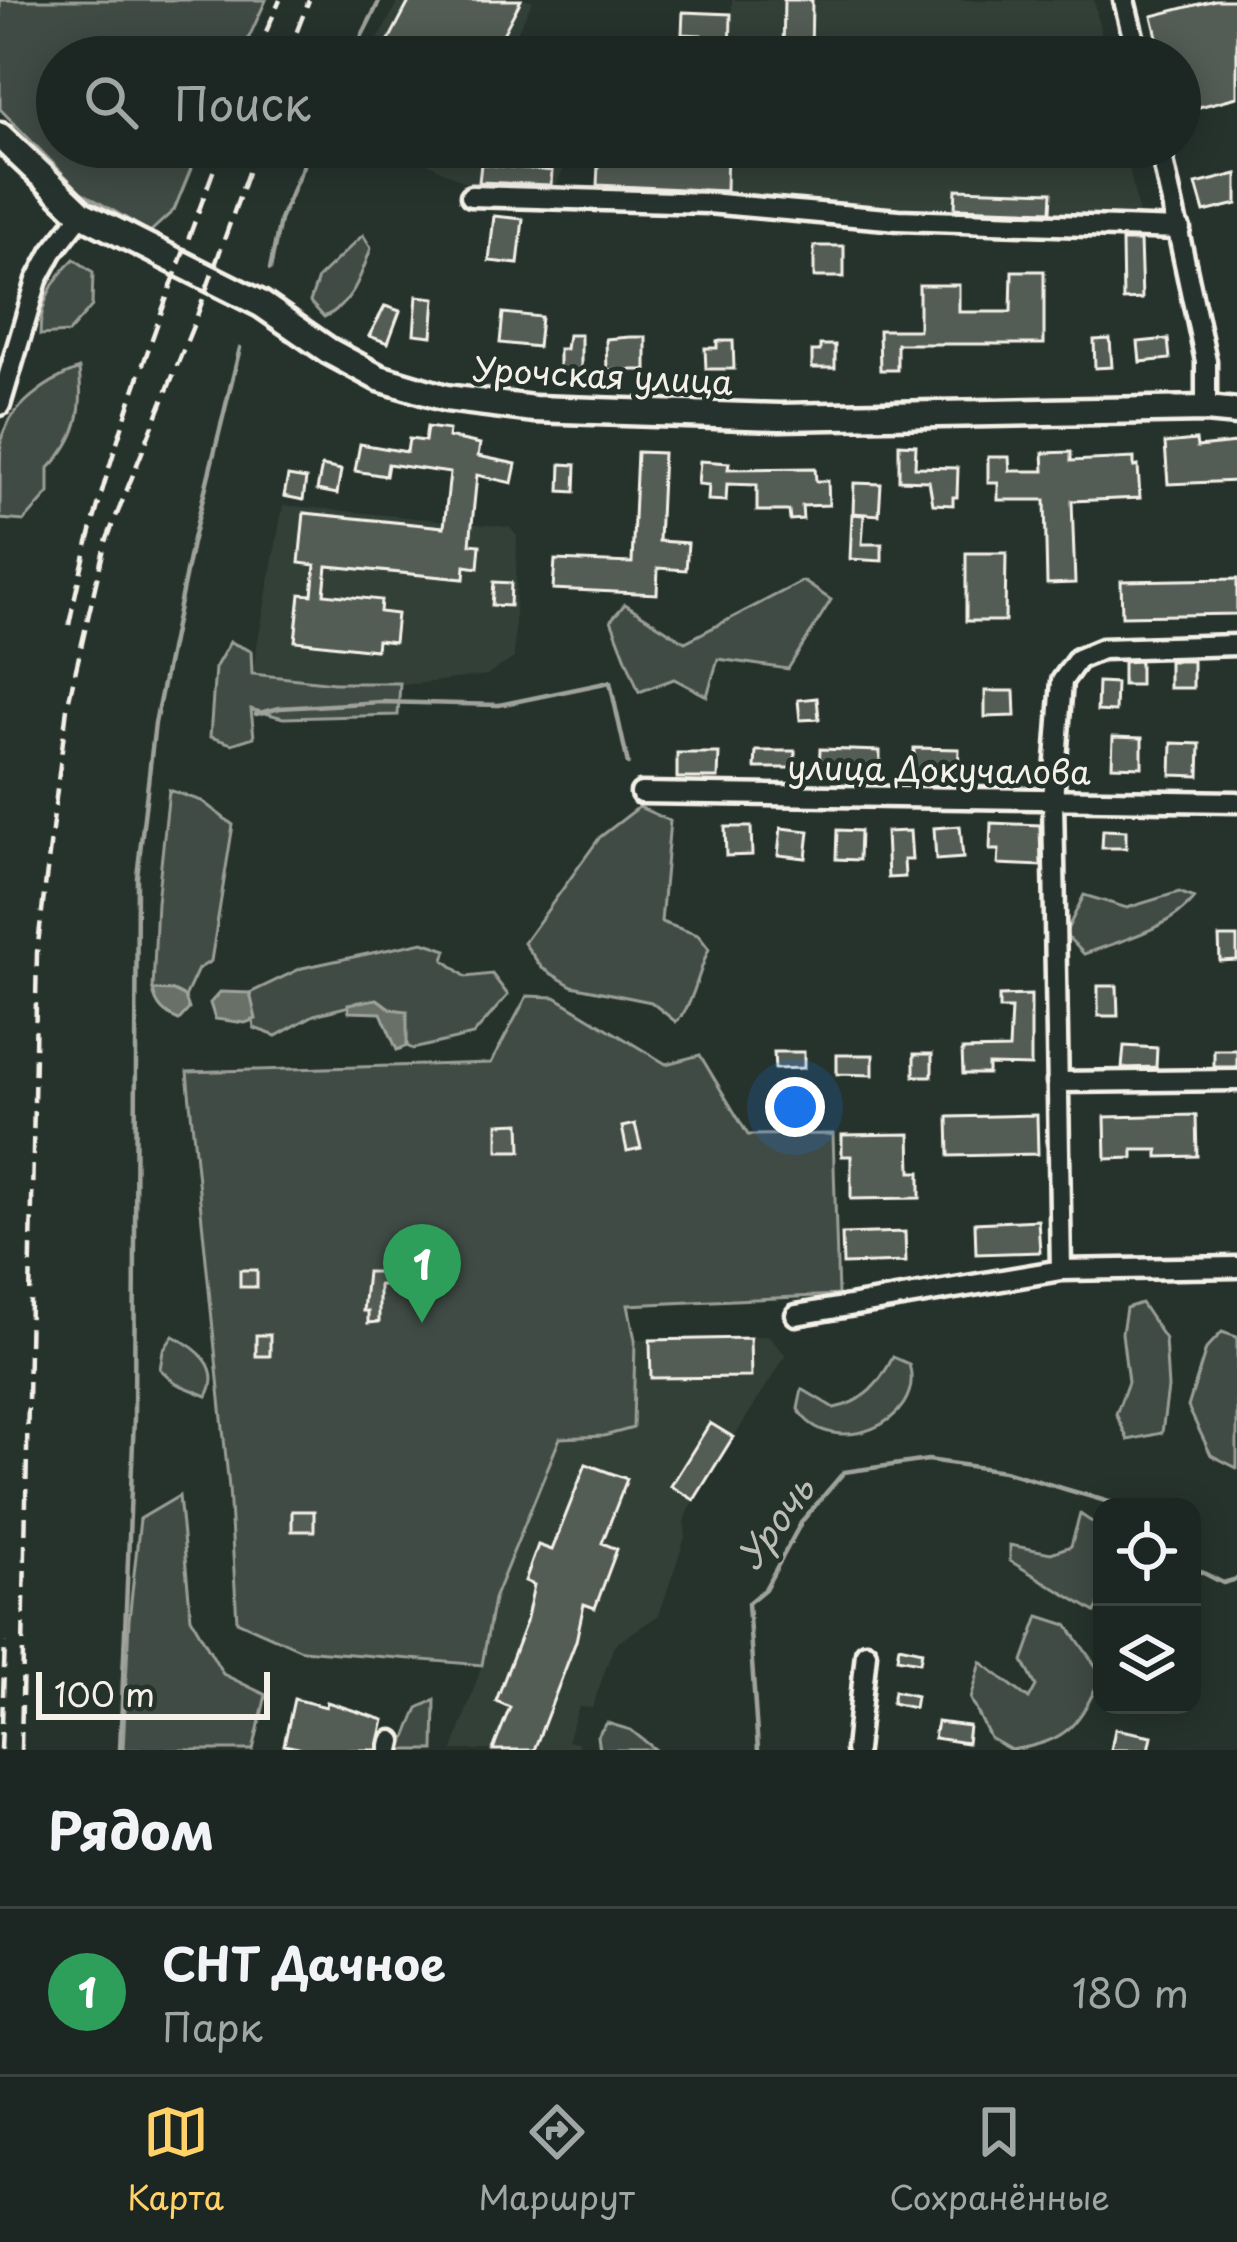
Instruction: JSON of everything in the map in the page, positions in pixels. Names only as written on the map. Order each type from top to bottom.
[{"type":"main road","name":"Урочская улица","points":[[0,136],[82,214],[261,304],[379,378],[446,398],[534,409],[780,417],[1237,412]]},
{"type":"main road","name":"Урочская улица","points":[[1206,410],[1237,402]]},
{"type":"street","points":[[1124,0],[1133,36]]},
{"type":"street","points":[[1165,168],[1206,361],[1206,410]]},
{"type":"street","points":[[470,196],[708,203],[898,220],[1180,229]]},
{"type":"street","points":[[0,405],[37,280],[82,214]]},
{"type":"street","points":[[1061,1270],[1052,800],[1063,681],[1078,658],[1102,650],[1237,645]]},
{"type":"street","name":"улица Докучалова","points":[[641,794],[1237,802]]},
{"type":"street","points":[[1057,1082],[1237,1079]]},
{"type":"street","points":[[796,1316],[1061,1270],[1237,1267]]},
{"type":"street","points":[[856,1750],[866,1653]]},
{"type":"shaded area","points":[[0,0],[266,0],[250,36],[36,36],[36,146],[0,109]]},
{"type":"shaded area","points":[[399,0],[533,0],[515,36],[380,36]]},
{"type":"shaded area","points":[[732,0],[1094,0],[1102,36],[731,36]]},
{"type":"shaded area","points":[[58,168],[191,168],[174,210],[150,232],[81,192]]},
{"type":"shaded area","points":[[437,168],[564,168],[552,194],[476,188]]},
{"type":"shaded area","points":[[727,168],[1129,168],[1139,216],[955,212],[726,194]]},
{"type":"shaded area","points":[[363,235],[371,248],[359,279],[342,305],[324,317],[310,302],[318,278]]},
{"type":"shaded area","points":[[74,259],[93,272],[92,306],[68,333],[40,335],[49,293]]},
{"type":"shaded area","points":[[79,369],[77,423],[67,446],[49,468],[49,493],[24,521],[0,519],[1,440],[6,428],[32,396]]},
{"type":"shaded area","points":[[283,505],[509,527],[517,536],[514,658],[487,675],[416,684],[334,683],[252,674]]},
{"type":"shaded area","points":[[803,581],[831,600],[788,669],[718,659],[707,696],[674,679],[639,692],[611,620],[625,604],[685,642]]},
{"type":"shaded area","points":[[230,642],[251,651],[252,674],[334,683],[400,683],[398,715],[283,718],[251,709],[254,737],[232,744],[210,737],[215,668]]},
{"type":"shaded area","points":[[169,790],[202,801],[233,825],[211,961],[198,969],[185,997],[153,990]]},
{"type":"shaded area","points":[[639,807],[670,821],[661,922],[698,935],[709,949],[691,998],[676,1022],[651,1002],[572,986],[542,968],[524,943],[600,837]]},
{"type":"shaded area","points":[[1179,892],[1194,898],[1172,918],[1129,938],[1084,954],[1065,934],[1084,895],[1127,908]]},
{"type":"shaded area","points":[[423,942],[447,950],[444,960],[466,977],[492,974],[508,995],[473,1035],[413,1049],[407,1046],[398,1019],[377,999],[314,1015],[276,1036],[254,1028],[250,993],[302,968]]},
{"type":"shaded area","points":[[153,990],[185,997],[189,1009],[179,1020],[174,1018],[159,1005]]},
{"type":"shaded area","points":[[220,992],[250,993],[256,1019],[245,1023],[215,1019],[210,1003]]},
{"type":"shaded area","points":[[527,996],[555,997],[666,1064],[700,1055],[748,1135],[833,1134],[838,1295],[628,1305],[635,1340],[633,1428],[604,1436],[560,1438],[494,1599],[482,1665],[302,1650],[237,1621],[229,1488],[187,1072],[491,1063]]},
{"type":"shaded area","points":[[377,999],[391,1009],[407,1011],[407,1046],[397,1050],[381,1013],[349,1012],[348,1004]]},
{"type":"shaded area","points":[[1141,1303],[1165,1339],[1168,1388],[1162,1433],[1128,1440],[1116,1414],[1128,1382],[1122,1333],[1126,1308]]},
{"type":"shaded area","points":[[1222,1332],[1237,1337],[1237,1468],[1211,1455],[1188,1407],[1206,1349]]},
{"type":"shaded area","points":[[173,1336],[191,1346],[210,1367],[207,1396],[175,1383],[160,1369],[163,1351]]},
{"type":"shaded area","points":[[768,1336],[786,1355],[694,1500],[659,1615],[614,1645],[592,1708],[579,1707],[567,1741],[578,1743],[578,1750],[453,1750],[482,1665],[494,1599],[560,1438],[604,1436],[632,1428],[635,1340]]},
{"type":"shaded area","points":[[893,1357],[909,1364],[911,1386],[890,1419],[872,1429],[831,1432],[812,1424],[798,1409],[802,1389],[834,1408],[854,1401],[876,1383]]},
{"type":"shaded area","points":[[179,1496],[191,1618],[223,1674],[266,1695],[253,1750],[123,1750],[140,1519]]},
{"type":"shaded area","points":[[1080,1514],[1093,1524],[1093,1611],[1010,1561],[1010,1545],[1051,1553],[1071,1546]]},
{"type":"shaded area","points":[[1039,1616],[1067,1625],[1093,1662],[1093,1693],[1070,1728],[1047,1742],[1011,1750],[990,1738],[971,1699],[981,1662],[1029,1699],[1036,1686],[1023,1661]]},
{"type":"shaded area","points":[[435,1700],[434,1750],[401,1750],[418,1708]]},
{"type":"shaded area","points":[[607,1723],[631,1730],[656,1750],[599,1750],[597,1736]]},
{"type":"building","points":[[410,0],[521,0],[502,36],[391,36]]},
{"type":"building","points":[[784,0],[812,0],[811,36],[783,36]]},
{"type":"building","points":[[1215,0],[1237,0],[1237,97],[1201,106],[1201,36],[1157,36],[1152,16]]},
{"type":"building","points":[[683,12],[731,14],[730,36],[682,34]]},
{"type":"building","points":[[481,168],[552,171],[551,185],[479,182]]},
{"type":"building","points":[[598,168],[727,168],[726,191],[597,185]]},
{"type":"building","points":[[1237,174],[1237,204],[1204,212],[1196,184]]},
{"type":"building","points":[[956,189],[1052,192],[1051,211],[955,208]]},
{"type":"building","points":[[494,216],[523,219],[518,264],[489,261]]},
{"type":"building","points":[[1122,241],[1140,241],[1142,299],[1123,300]]},
{"type":"building","points":[[814,246],[844,246],[844,277],[814,277]]},
{"type":"building","points":[[1012,271],[1044,271],[1044,344],[897,344],[897,370],[880,370],[879,330],[919,330],[919,285],[959,285],[959,312],[1011,312]]},
{"type":"building","points":[[417,296],[435,298],[432,336],[414,334]]},
{"type":"building","points":[[385,306],[400,311],[388,343],[369,336]]},
{"type":"building","points":[[503,313],[541,317],[538,347],[500,343]]},
{"type":"building","points":[[568,335],[581,335],[581,373],[559,373],[559,349],[566,349]]},
{"type":"building","points":[[646,337],[646,370],[607,370],[606,339]]},
{"type":"building","points":[[1110,339],[1112,367],[1095,368],[1094,340]]},
{"type":"building","points":[[1168,339],[1170,359],[1140,362],[1138,342]]},
{"type":"building","points":[[717,341],[733,341],[734,369],[706,369],[705,348],[717,348]]},
{"type":"building","points":[[820,345],[835,345],[835,368],[812,368],[812,351],[820,351]]},
{"type":"building","points":[[427,427],[449,430],[448,437],[480,444],[478,456],[516,464],[512,483],[477,475],[470,544],[480,545],[478,568],[465,566],[464,579],[327,566],[324,594],[381,600],[380,612],[397,614],[394,642],[377,640],[376,650],[295,641],[300,594],[312,595],[315,565],[299,563],[304,513],[444,527],[450,473],[388,464],[386,476],[355,471],[360,444],[407,452],[409,439],[425,441]]},
{"type":"building","points":[[1196,440],[1197,447],[1236,443],[1237,481],[1168,484],[1165,443]]},
{"type":"building","points":[[899,444],[916,445],[915,467],[958,468],[953,505],[933,504],[929,481],[899,480]]},
{"type":"building","points":[[637,452],[663,453],[659,541],[688,543],[686,570],[658,568],[657,594],[553,589],[555,560],[632,563]]},
{"type":"building","points":[[1071,452],[1071,461],[1134,458],[1140,498],[1072,501],[1075,583],[1047,584],[1045,500],[998,500],[998,483],[988,483],[988,457],[1009,457],[1010,471],[1044,471],[1043,453]]},
{"type":"building","points":[[700,461],[729,463],[728,469],[815,468],[816,481],[828,481],[829,505],[802,506],[803,519],[790,520],[789,511],[757,511],[757,485],[727,484],[726,501],[708,500],[709,485],[698,484]]},
{"type":"building","points":[[561,464],[576,465],[575,492],[560,491]]},
{"type":"building","points":[[322,466],[341,470],[337,494],[317,490]]},
{"type":"building","points":[[288,476],[306,479],[303,500],[284,496]]},
{"type":"building","points":[[854,483],[881,484],[879,515],[853,513]]},
{"type":"building","points":[[852,514],[864,515],[862,544],[882,544],[882,561],[850,559]]},
{"type":"building","points":[[966,553],[1006,553],[1005,621],[966,621]]},
{"type":"building","points":[[1237,579],[1237,614],[1122,616],[1121,581]]},
{"type":"building","points":[[494,582],[511,583],[510,606],[492,605]]},
{"type":"building","points":[[1140,661],[1140,685],[1123,685],[1123,662]]},
{"type":"building","points":[[1169,661],[1193,661],[1193,688],[1169,688]]},
{"type":"building","points":[[1098,682],[1116,683],[1115,712],[1097,711]]},
{"type":"building","points":[[985,691],[1014,691],[1015,716],[985,717]]},
{"type":"building","points":[[817,698],[819,719],[800,720],[798,700]]},
{"type":"building","points":[[1113,737],[1142,738],[1142,767],[1112,766]]},
{"type":"building","points":[[1172,743],[1200,744],[1199,776],[1171,775]]},
{"type":"building","points":[[914,748],[959,749],[958,775],[914,774]]},
{"type":"building","points":[[820,749],[880,751],[880,772],[819,770]]},
{"type":"building","points":[[756,751],[795,751],[795,768],[755,768]]},
{"type":"building","points":[[677,753],[719,753],[718,778],[677,778]]},
{"type":"building","points":[[991,823],[1040,825],[1041,866],[998,864],[999,850],[990,850]]},
{"type":"building","points":[[960,826],[963,858],[936,860],[934,828]]},
{"type":"building","points":[[725,827],[751,827],[752,855],[726,856]]},
{"type":"building","points":[[781,828],[809,831],[806,858],[778,855]]},
{"type":"building","points":[[837,830],[860,831],[859,860],[836,859]]},
{"type":"building","points":[[1103,830],[1126,831],[1126,848],[1102,848]]},
{"type":"building","points":[[910,831],[912,860],[904,860],[905,877],[888,878],[886,832]]},
{"type":"building","points":[[1219,937],[1237,937],[1237,960],[1220,961]]},
{"type":"building","points":[[1098,986],[1117,986],[1118,1016],[1098,1016]]},
{"type":"building","points":[[1031,995],[1031,1066],[988,1065],[988,1074],[963,1074],[962,1050],[1009,1049],[1011,1009],[999,1009],[999,996]]},
{"type":"building","points":[[1124,1046],[1157,1048],[1156,1067],[1122,1068]]},
{"type":"building","points":[[1214,1050],[1237,1050],[1237,1067],[1214,1067]]},
{"type":"building","points":[[774,1052],[804,1052],[804,1068],[775,1069]]},
{"type":"building","points":[[914,1054],[932,1054],[932,1076],[914,1076]]},
{"type":"building","points":[[837,1055],[873,1055],[873,1075],[837,1074]]},
{"type":"building","points":[[1037,1115],[1038,1154],[949,1156],[948,1117]]},
{"type":"building","points":[[1196,1115],[1197,1156],[1158,1157],[1158,1150],[1133,1150],[1133,1158],[1106,1159],[1105,1117]]},
{"type":"building","points":[[520,1123],[521,1151],[498,1151],[498,1124]]},
{"type":"building","points":[[635,1124],[641,1148],[627,1151],[622,1127]]},
{"type":"building","points":[[910,1134],[911,1172],[920,1172],[920,1198],[851,1199],[851,1156],[842,1156],[842,1135]]},
{"type":"building","points":[[1038,1220],[1040,1252],[976,1254],[975,1223]]},
{"type":"building","points":[[905,1232],[906,1262],[843,1264],[842,1234]]},
{"type":"building","points":[[240,1270],[257,1270],[257,1287],[240,1287]]},
{"type":"building","points":[[367,1272],[384,1272],[384,1285],[379,1285],[379,1322],[368,1323],[368,1311],[363,1311]]},
{"type":"building","points":[[256,1335],[270,1335],[270,1356],[256,1356]]},
{"type":"building","points":[[750,1338],[751,1377],[651,1378],[650,1340]]},
{"type":"building","points":[[710,1423],[733,1437],[694,1500],[671,1486]]},
{"type":"building","points":[[586,1464],[627,1479],[602,1543],[617,1549],[595,1608],[584,1604],[576,1641],[534,1750],[493,1750],[510,1707],[496,1701],[526,1622],[534,1585],[525,1581],[538,1545],[552,1550]]},
{"type":"building","points":[[292,1511],[314,1511],[314,1531],[292,1531]]},
{"type":"building","points":[[899,1646],[922,1651],[920,1662],[897,1658]]},
{"type":"building","points":[[894,1691],[916,1696],[914,1708],[892,1703]]},
{"type":"building","points":[[294,1699],[326,1707],[327,1702],[384,1720],[377,1750],[308,1750],[284,1745]]},
{"type":"building","points":[[937,1722],[969,1726],[967,1743],[934,1738]]},
{"type":"building","points":[[1115,1729],[1152,1736],[1149,1750],[1111,1750]]},
{"type":"waterway","points":[[362,36],[380,0]]},
{"type":"waterway","points":[[270,269],[280,220],[302,168]]},
{"type":"waterway","points":[[120,1750],[134,1418],[137,877],[155,723],[192,543],[240,348]]},
{"type":"waterway","points":[[256,714],[280,708],[381,702],[499,705],[610,682],[628,764]]},
{"type":"waterway","name":"Урочь","points":[[758,1750],[748,1603],[765,1589],[802,1521],[844,1472],[928,1460],[1004,1471],[1096,1498]]},
{"type":"waterway","name":"Урочь","points":[[1201,1572],[1223,1583],[1237,1579]]},
{"type":"railway","points":[[264,36],[280,0]]},
{"type":"railway","points":[[295,36],[309,0]]},
{"type":"railway","points":[[69,625],[117,443],[214,168]]},
{"type":"railway","points":[[21,1750],[37,952],[67,708],[105,544],[197,316],[250,168]]},
{"type":"railway","points":[[1,1750],[5,1642]]},
{"type":"place","name":"СНТ Дачное","points":[[422,1323]]}]
